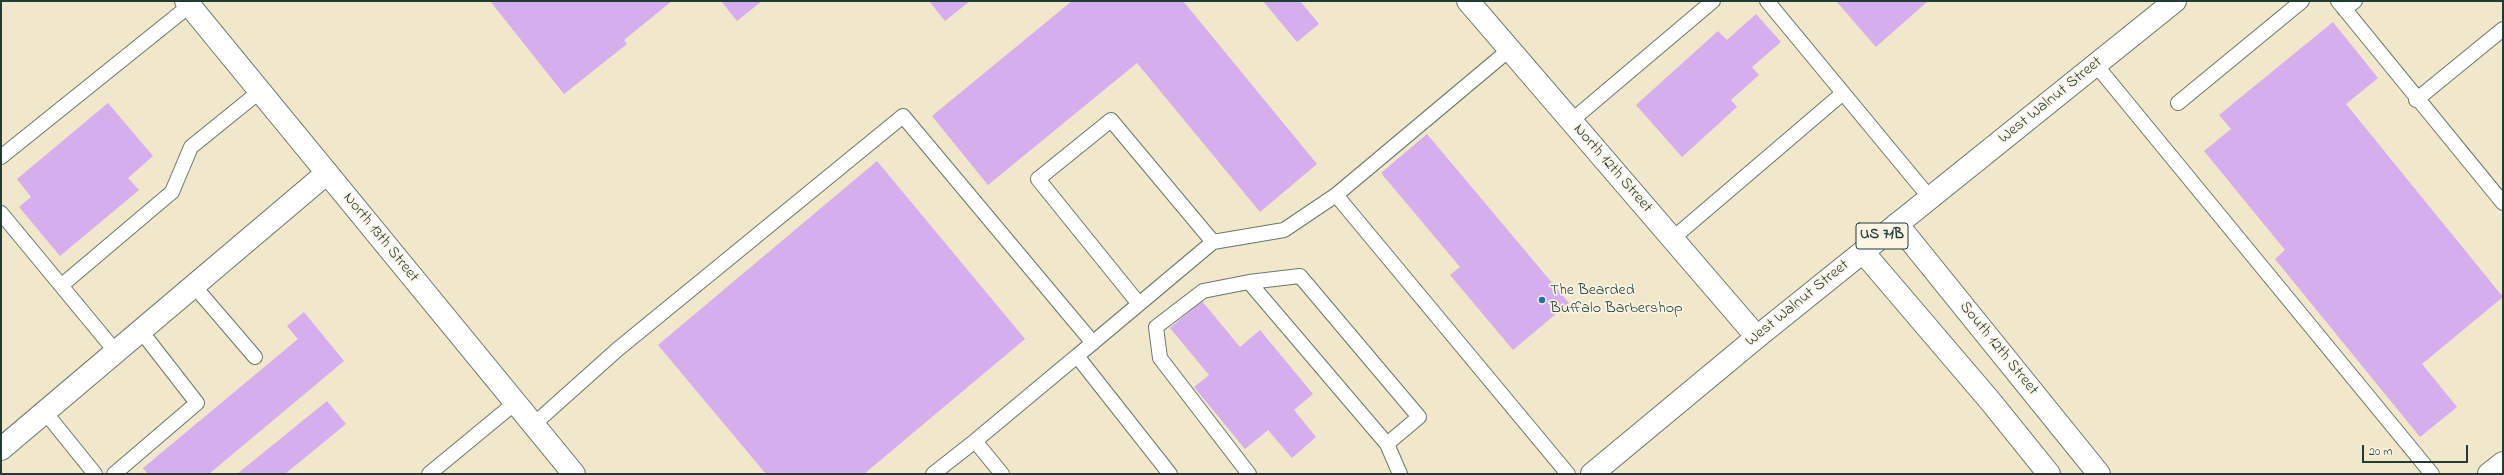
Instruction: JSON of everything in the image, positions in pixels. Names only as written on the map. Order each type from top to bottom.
[{"type":"street","name":"North 12th Street","points":[[1468,1],[1757,337]]},
{"type":"street","name":"West Walnut Street","points":[[1592,474],[1757,337],[2175,1]]},
{"type":"street","name":"North 13th Street","points":[[187,3],[574,474]]},
{"type":"street","points":[[1,449],[195,287],[327,173]]},
{"type":"street","name":"South 12th Street","points":[[1897,224],[2099,474]]},
{"type":"street","points":[[1863,252],[1991,402],[2049,474]]},
{"type":"street","points":[[2489,474],[2503,463]]},
{"type":"lane","points":[[1571,121],[1713,1]]},
{"type":"lane","points":[[1767,1],[1930,198]]},
{"type":"lane","points":[[2178,103],[2302,1]]},
{"type":"lane","points":[[1,157],[187,3]]},
{"type":"lane","points":[[2346,4],[2416,100],[2503,203]]},
{"type":"lane","points":[[2416,100],[2503,29]]},
{"type":"lane","points":[[933,474],[975,441],[1213,242],[1284,230],[1336,196],[1510,50]]},
{"type":"lane","points":[[2096,65],[2432,474]]},
{"type":"lane","points":[[62,285],[172,192],[191,147],[259,92]]},
{"type":"lane","points":[[1672,239],[1843,93]]},
{"type":"lane","points":[[533,425],[618,349],[903,116],[1093,343]]},
{"type":"lane","points":[[1139,304],[1038,179],[1111,120],[1213,242]]},
{"type":"lane","points":[[1336,196],[1568,474]]},
{"type":"lane","points":[[1,213],[116,352]]},
{"type":"lane","points":[[1250,474],[1160,358],[1156,327],[1203,290],[1249,282],[1300,276],[1419,417],[1387,444]]},
{"type":"lane","points":[[1249,282],[1387,444],[1400,474]]},
{"type":"lane","points":[[195,287],[255,357]]},
{"type":"lane","points":[[114,474],[197,403],[140,332]]},
{"type":"lane","points":[[1077,356],[1170,474]]},
{"type":"lane","points":[[436,472],[515,403]]},
{"type":"lane","points":[[45,412],[95,474]]},
{"type":"lane","points":[[975,441],[1002,474]]},
{"type":"building","points":[[490,1],[672,1],[624,40],[627,44],[564,94]]},
{"type":"building","points":[[721,1],[762,1],[737,21]]},
{"type":"building","points":[[929,1],[970,1],[945,21]]},
{"type":"building","points":[[1072,1],[1183,1],[1317,164],[1260,212],[1137,63],[988,185],[932,116]]},
{"type":"building","points":[[1263,1],[1300,1],[1319,24],[1297,42]]},
{"type":"building","points":[[1836,1],[1928,1],[1876,47]]},
{"type":"building","points":[[1756,14],[1781,42],[1752,67],[1759,75],[1731,100],[1737,107],[1682,157],[1636,105],[1718,31],[1727,40]]},
{"type":"building","points":[[2333,22],[2378,78],[2346,104],[2503,297],[2422,364],[2457,407],[2420,437],[2275,259],[2285,250],[2204,151],[2231,129],[2219,115]]},
{"type":"building","points":[[108,103],[153,156],[128,178],[139,190],[60,256],[19,207],[31,197],[17,179]]},
{"type":"building","points":[[1427,134],[1569,303],[1513,350],[1450,275],[1460,267],[1381,173]]},
{"type":"building","points":[[877,161],[1025,339],[864,474],[766,474],[658,345]]},
{"type":"building","points":[[1202,301],[1240,347],[1260,330],[1313,394],[1294,410],[1316,437],[1292,458],[1268,430],[1245,449],[1194,387],[1209,375],[1170,328]]},
{"type":"building","points":[[304,312],[344,361],[209,474],[148,474],[143,468],[298,339],[287,326]]},
{"type":"building","points":[[327,401],[346,424],[285,474],[237,474]]},
{"type":"place","name":"The Bearded Buffalo Barbershop","points":[[1542,300]]}]
